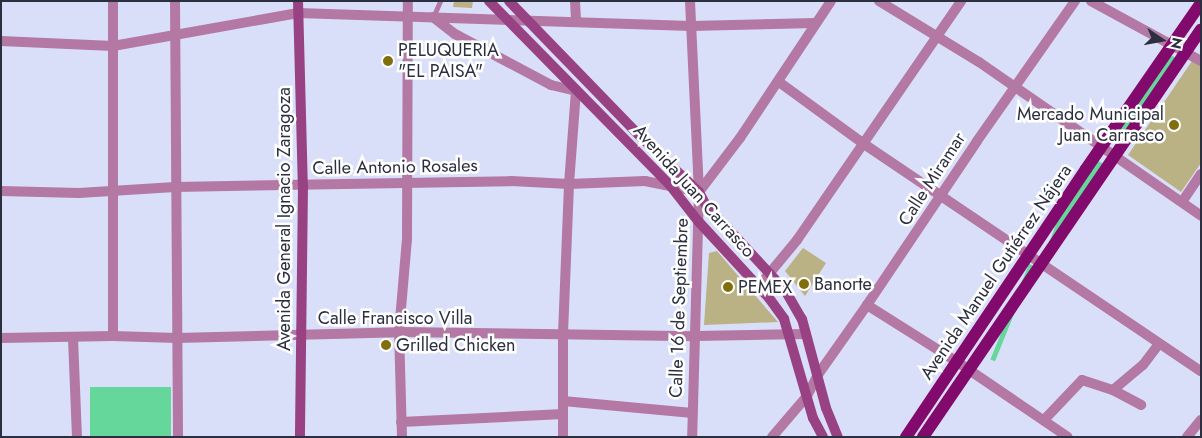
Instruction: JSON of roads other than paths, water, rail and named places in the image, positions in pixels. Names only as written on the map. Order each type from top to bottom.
[{"type":"main road","name":"Avenida Manuel Gutiérrez Nájera","points":[[906,437],[1101,147],[1201,3]]},
{"type":"main road","name":"Avenida Manuel Gutiérrez Nájera","points":[[923,437],[1043,264],[1201,30]]},
{"type":"street","points":[[112,1],[113,336]]},
{"type":"street","points":[[175,1],[178,437]]},
{"type":"street","name":"Avenida General Ignacio Zaragoza","points":[[298,1],[303,186],[300,437]]},
{"type":"street","points":[[402,437],[400,332],[407,239],[408,1]]},
{"type":"street","name":"Avenida Juan Carrasco","points":[[489,1],[669,184],[698,221],[778,309],[790,335],[807,396],[822,437]]},
{"type":"street","name":"Avenida Juan Carrasco","points":[[509,1],[641,137],[699,192],[706,205],[792,300],[802,319],[831,422],[838,437]]},
{"type":"street","points":[[576,1],[576,22]]},
{"type":"street","name":"Calle 16 de Septiembre","points":[[690,1],[699,192],[692,437]]},
{"type":"street","points":[[699,192],[724,161],[779,82],[831,1]]},
{"type":"street","points":[[879,1],[936,35],[1014,87],[1201,216]]},
{"type":"street","points":[[759,286],[797,240],[960,1]]},
{"type":"street","name":"Calle Miramar","points":[[772,437],[807,396],[817,376],[868,306],[1014,87],[1075,1]]},
{"type":"street","points":[[1092,1],[1201,61]]},
{"type":"street","points":[[1,41],[113,46],[298,13],[506,18],[690,26],[816,23]]},
{"type":"street","points":[[434,17],[455,34],[551,85],[576,91]]},
{"type":"street","points":[[562,437],[563,334],[569,184],[576,91],[586,80]]},
{"type":"street","points":[[779,82],[864,144],[1029,254],[1158,344],[1201,371]]},
{"type":"street","points":[[1182,202],[1201,174]]},
{"type":"street","name":"Calle Antonio Rosales","points":[[1,191],[80,193],[175,187],[303,186],[407,182],[511,181],[569,184],[645,181],[669,184],[699,192]]},
{"type":"street","points":[[868,306],[970,370],[1068,437]]},
{"type":"street","name":"Calle Francisco Villa","points":[[1,338],[113,336],[177,338],[400,332],[695,336],[806,334]]},
{"type":"street","points":[[73,338],[77,437]]},
{"type":"street","points":[[1113,390],[1143,365],[1158,344]]},
{"type":"street","points":[[1044,420],[1082,380],[1113,390],[1140,404]]},
{"type":"street","points":[[563,401],[692,413]]},
{"type":"street","points":[[401,422],[563,414]]},
{"type":"street","points":[[1186,437],[1201,420]]},
{"type":"lane","points":[[434,17],[440,1]]},
{"type":"place","name":"PELUQUERIA \"EL PAISA\"","points":[[388,61]]},
{"type":"place","name":"Mercado Municipal Juan Carrasco","points":[[1174,125]]},
{"type":"place","name":"Banorte","points":[[804,284]]},
{"type":"place","name":"PEMEX","points":[[728,287]]},
{"type":"place","name":"Grilled Chicken","points":[[386,345]]}]
